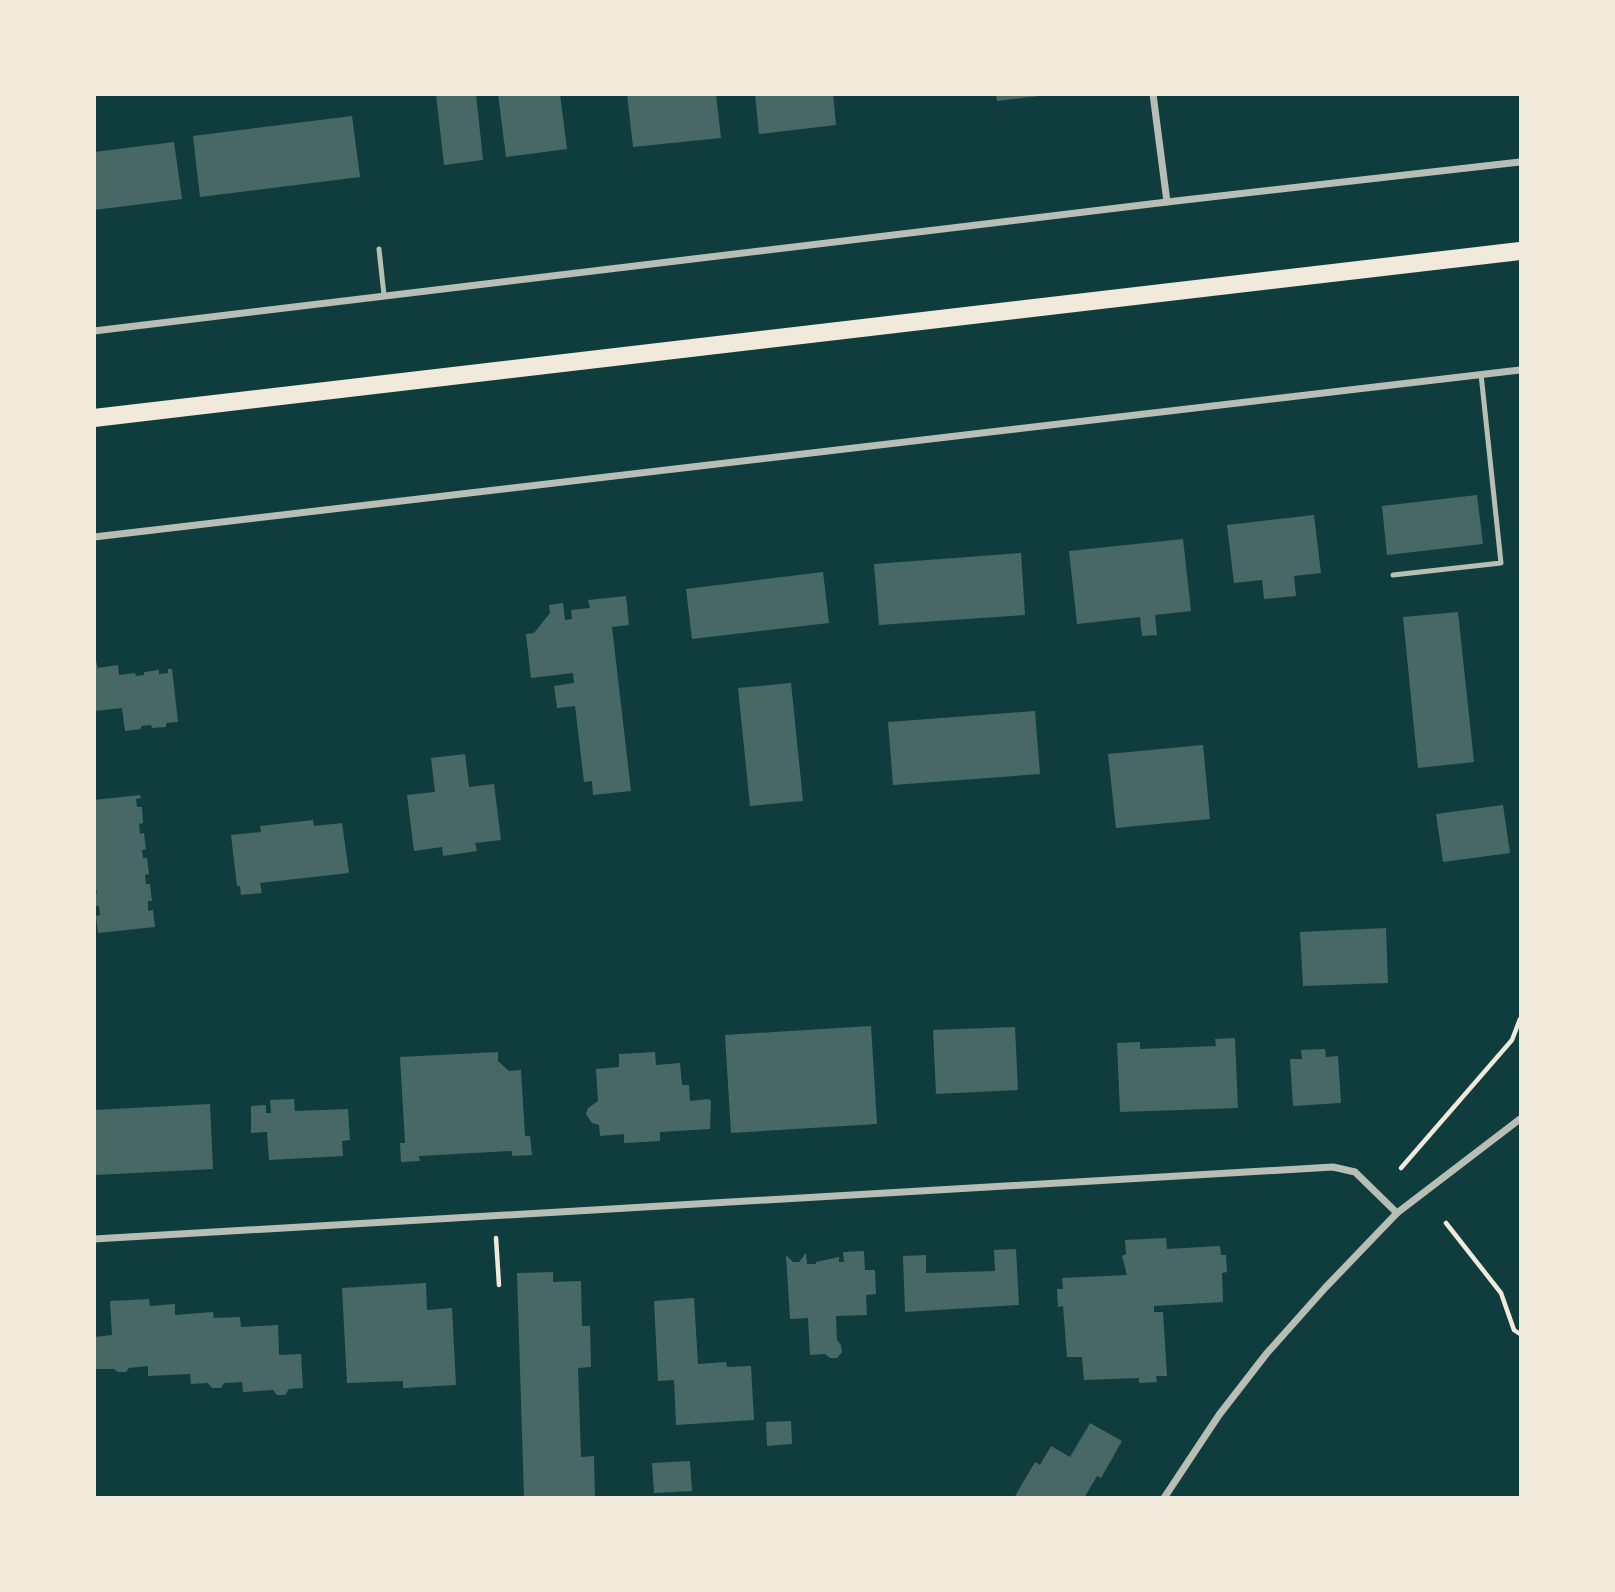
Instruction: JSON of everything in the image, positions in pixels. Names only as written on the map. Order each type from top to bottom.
[{"type":"main road","points":[[94,418],[1521,251]]},
{"type":"street","points":[[1153,94],[1167,202]]},
{"type":"street","points":[[94,331],[1521,162]]},
{"type":"street","points":[[94,537],[1521,370]]},
{"type":"street","points":[[1164,1497],[1219,1415],[1267,1353],[1396,1213],[1521,1119]]},
{"type":"street","points":[[94,1239],[1333,1167],[1355,1172],[1396,1213]]},
{"type":"lane","points":[[379,249],[384,295]]},
{"type":"lane","points":[[1393,575],[1501,564],[1481,374]]},
{"type":"path","points":[[1401,1168],[1512,1040],[1521,1019]]},
{"type":"path","points":[[1512,1040],[1521,1038]]},
{"type":"path","points":[[1446,1223],[1501,1293],[1514,1330],[1521,1334]]},
{"type":"path","points":[[496,1238],[499,1285]]},
{"type":"building","points":[[436,94],[476,94],[483,160],[444,165]]},
{"type":"building","points":[[498,94],[560,94],[567,149],[506,157]]},
{"type":"building","points":[[627,94],[716,94],[721,138],[633,147]]},
{"type":"building","points":[[755,94],[833,94],[836,125],[759,134]]},
{"type":"building","points":[[996,94],[1039,94],[1039,96],[997,101]]},
{"type":"building","points":[[352,116],[360,177],[200,197],[193,136]]},
{"type":"building","points":[[174,142],[182,199],[94,210],[94,152]]},
{"type":"building","points":[[1477,495],[1483,544],[1387,555],[1382,506]]},
{"type":"building","points":[[1314,515],[1321,573],[1294,576],[1296,596],[1264,599],[1262,580],[1234,583],[1227,525]]},
{"type":"building","points":[[1183,539],[1191,611],[1155,615],[1157,635],[1142,636],[1140,617],[1077,624],[1069,551]]},
{"type":"building","points":[[1021,553],[1025,615],[879,625],[874,564]]},
{"type":"building","points":[[823,572],[829,623],[692,639],[686,589]]},
{"type":"building","points":[[626,596],[629,625],[612,627],[631,791],[593,795],[592,781],[584,782],[575,706],[557,708],[554,686],[574,683],[573,673],[531,678],[526,634],[534,633],[550,613],[549,605],[563,603],[565,620],[572,619],[571,610],[590,608],[588,600]]},
{"type":"building","points":[[1458,612],[1474,762],[1418,768],[1403,617]]},
{"type":"building","points":[[94,653],[98,668],[118,665],[119,675],[144,675],[144,672],[159,670],[159,674],[168,673],[168,669],[172,669],[178,722],[166,723],[166,727],[152,728],[151,725],[125,731],[122,708],[94,711]]},
{"type":"building","points":[[791,683],[803,801],[750,806],[738,688]]},
{"type":"building","points":[[1035,711],[1040,774],[893,785],[888,722]]},
{"type":"building","points":[[1203,745],[1210,819],[1116,828],[1108,754]]},
{"type":"building","points":[[465,754],[469,787],[494,784],[501,840],[475,843],[477,851],[443,856],[442,847],[414,851],[407,795],[435,792],[431,758]]},
{"type":"building","points":[[140,795],[141,798],[136,799],[137,807],[142,807],[143,823],[139,824],[140,834],[144,833],[146,849],[142,850],[143,858],[147,858],[149,874],[145,875],[146,884],[150,884],[152,901],[148,901],[148,911],[153,910],[155,927],[98,933],[96,916],[100,915],[99,906],[94,903],[94,893],[97,893],[94,881],[94,800]]},
{"type":"building","points":[[1503,805],[1510,853],[1443,862],[1436,814]]},
{"type":"building","points":[[313,820],[314,826],[342,823],[349,873],[260,883],[262,893],[241,895],[240,886],[237,886],[231,835],[261,832],[260,826]]},
{"type":"building","points":[[1386,928],[1388,983],[1303,986],[1300,932]]},
{"type":"building","points":[[871,1026],[877,1124],[731,1133],[725,1035]]},
{"type":"building","points":[[1015,1027],[1018,1090],[936,1094],[933,1030]]},
{"type":"building","points":[[1235,1038],[1238,1108],[1120,1112],[1117,1043],[1140,1042],[1140,1049],[1216,1046],[1215,1039]]},
{"type":"building","points":[[1325,1049],[1326,1057],[1338,1056],[1341,1103],[1293,1106],[1290,1059],[1302,1059],[1301,1050]]},
{"type":"building","points":[[498,1052],[498,1061],[509,1071],[521,1070],[525,1136],[530,1136],[532,1155],[512,1156],[512,1151],[419,1156],[420,1161],[401,1162],[400,1143],[405,1143],[400,1057]]},
{"type":"building","points":[[655,1052],[656,1065],[680,1063],[682,1085],[689,1085],[690,1101],[711,1101],[710,1129],[660,1132],[660,1141],[624,1143],[624,1134],[600,1136],[599,1125],[592,1123],[586,1114],[588,1108],[598,1101],[596,1069],[619,1067],[619,1054]]},
{"type":"building","points":[[294,1099],[295,1111],[348,1109],[350,1140],[342,1141],[343,1156],[269,1160],[267,1132],[251,1133],[251,1106],[266,1105],[266,1113],[271,1113],[270,1100]]},
{"type":"building","points":[[210,1104],[213,1169],[94,1175],[94,1110]]},
{"type":"building","points":[[1166,1238],[1167,1249],[1220,1246],[1221,1255],[1226,1255],[1227,1272],[1222,1273],[1223,1302],[1154,1306],[1154,1312],[1163,1312],[1167,1376],[1156,1376],[1157,1382],[1139,1383],[1139,1378],[1084,1380],[1082,1357],[1067,1357],[1063,1306],[1058,1307],[1057,1289],[1063,1289],[1062,1278],[1127,1275],[1122,1256],[1126,1254],[1125,1240]]},
{"type":"building","points":[[1016,1249],[1019,1305],[905,1312],[903,1256],[926,1255],[926,1273],[995,1271],[994,1250]]},
{"type":"building","points":[[864,1251],[865,1270],[875,1270],[876,1294],[866,1295],[867,1315],[836,1316],[837,1340],[842,1352],[837,1358],[830,1358],[825,1354],[810,1355],[808,1318],[790,1319],[786,1255],[793,1262],[799,1262],[806,1253],[807,1264],[816,1264],[839,1257],[839,1262],[844,1262],[843,1252]]},
{"type":"building","points":[[553,1272],[553,1282],[581,1281],[582,1326],[590,1326],[591,1367],[578,1368],[581,1457],[594,1456],[595,1498],[524,1498],[517,1273]]},
{"type":"building","points":[[426,1283],[427,1310],[452,1308],[456,1385],[403,1388],[403,1381],[347,1383],[342,1288]]},
{"type":"building","points":[[694,1298],[698,1364],[726,1362],[727,1367],[751,1366],[754,1420],[676,1425],[674,1380],[658,1381],[654,1301]]},
{"type":"building","points":[[149,1299],[150,1306],[175,1304],[175,1315],[213,1312],[214,1318],[240,1317],[241,1327],[278,1325],[279,1355],[301,1354],[303,1388],[289,1389],[285,1395],[277,1395],[273,1390],[243,1392],[242,1382],[224,1383],[221,1388],[212,1388],[208,1383],[191,1384],[190,1374],[148,1376],[148,1366],[129,1368],[126,1372],[94,1369],[94,1337],[112,1335],[110,1301]]},
{"type":"building","points":[[791,1421],[792,1444],[767,1446],[766,1422]]},
{"type":"building","points":[[1090,1423],[1122,1441],[1101,1478],[1097,1476],[1084,1498],[1014,1498],[1035,1462],[1040,1465],[1051,1446],[1070,1457]]},
{"type":"building","points":[[690,1461],[692,1491],[654,1493],[652,1463]]}]
